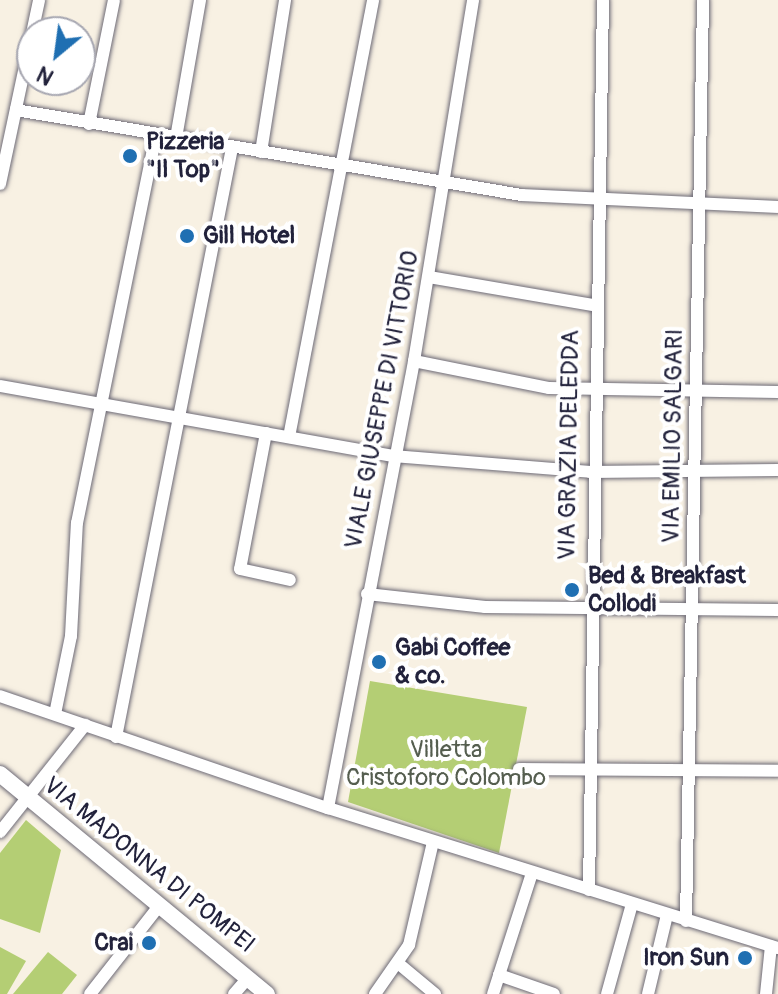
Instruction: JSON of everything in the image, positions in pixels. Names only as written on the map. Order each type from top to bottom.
[{"type":"street","points":[[0,184],[39,0]]},
{"type":"street","points":[[89,124],[114,0]]},
{"type":"street","points":[[176,138],[200,0]]},
{"type":"street","points":[[261,152],[285,0]]},
{"type":"street","points":[[289,437],[373,0]]},
{"type":"street","name":"VIALE GIUSEPPE DI VITTORIO","points":[[328,808],[393,456],[414,361],[446,182],[473,0]]},
{"type":"street","name":"VIA GRAZIA DELEDDA","points":[[589,890],[586,770],[590,472],[603,0]]},
{"type":"street","name":"VIA EMILIO SALGARI","points":[[686,921],[703,0]]},
{"type":"street","points":[[16,110],[156,136],[596,204],[778,207]]},
{"type":"street","points":[[55,714],[71,636],[77,523],[156,136]]},
{"type":"street","points":[[116,737],[232,148]]},
{"type":"street","points":[[429,277],[593,305]]},
{"type":"street","points":[[414,361],[593,391],[694,389],[778,392]]},
{"type":"street","points":[[0,386],[393,456],[590,472],[778,470]]},
{"type":"street","points":[[266,433],[240,569],[290,580]]},
{"type":"street","points":[[367,594],[485,607],[778,610]]},
{"type":"street","points":[[0,696],[328,808],[775,947],[766,994]]},
{"type":"street","points":[[0,832],[85,725]]},
{"type":"street","points":[[519,769],[778,771]]},
{"type":"street","name":"VIA MADONNA DI POMPEI","points":[[0,774],[267,994]]},
{"type":"street","points":[[375,994],[399,964],[433,842]]},
{"type":"street","points":[[493,994],[532,873]]},
{"type":"street","points":[[607,994],[632,904]]},
{"type":"street","points":[[90,994],[159,906]]},
{"type":"street","points":[[648,994],[667,915]]},
{"type":"street","points":[[399,964],[435,994]]},
{"type":"street","points":[[499,975],[554,994]]},
{"type":"street","points":[[234,994],[248,978]]},
{"type":"green space","name":"Villetta Cristoforo Colombo","points":[[370,681],[527,707],[499,853],[348,802]]},
{"type":"green space","points":[[26,820],[61,850],[40,933],[0,919],[0,853]]},
{"type":"green space","points":[[0,947],[26,961],[7,994],[0,994]]},
{"type":"green space","points":[[48,952],[77,975],[62,994],[13,994]]},
{"type":"place","name":"Pizzeria \"Il Top\"","points":[[130,156]]},
{"type":"place","name":"Gill Hotel","points":[[187,236]]},
{"type":"place","name":"Bed & Breakfast Collodi","points":[[572,590]]},
{"type":"place","name":"Gabi Coffee & co.","points":[[379,662]]},
{"type":"place","name":"Crai","points":[[149,943]]},
{"type":"place","name":"Iron Sun","points":[[745,958]]}]
